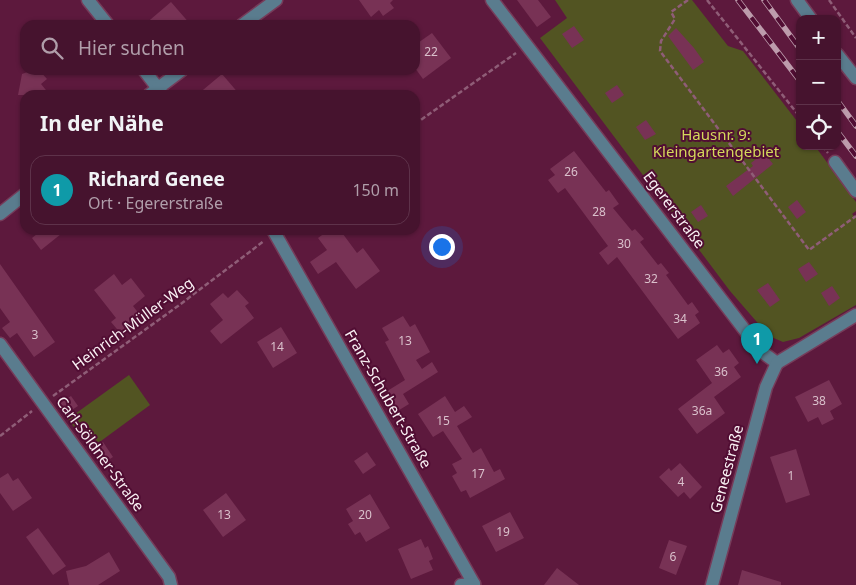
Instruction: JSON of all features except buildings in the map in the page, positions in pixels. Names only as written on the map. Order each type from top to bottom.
[{"type":"street","points":[[88,0],[104,20]]},
{"type":"street","points":[[249,20],[276,0]]},
{"type":"street","name":"Egererstraße","points":[[492,0],[762,352],[777,363]]},
{"type":"street","points":[[797,0],[808,15]]},
{"type":"street","points":[[841,59],[856,78]]},
{"type":"street","points":[[147,75],[155,90]]},
{"type":"street","points":[[160,90],[177,75]]},
{"type":"street","points":[[835,162],[856,191]]},
{"type":"street","points":[[0,214],[20,198]]},
{"type":"street","name":"Franz-Schubert-Straße","points":[[276,235],[471,585]]},
{"type":"street","points":[[777,363],[856,315]]},
{"type":"street","name":"Carl-Söldner-Straße","points":[[0,344],[169,577],[171,585]]},
{"type":"street","name":"Geneestraße","points":[[712,585],[766,387],[777,363]]},
{"type":"path","points":[[688,0],[671,12],[675,19],[661,41],[660,51],[808,250],[856,216]]},
{"type":"path","points":[[707,0],[796,112]]},
{"type":"path","points":[[828,0],[856,38]]},
{"type":"path","points":[[420,121],[527,46]]},
{"type":"path","name":"Heinrich-Müller-Weg","points":[[0,436],[43,402],[178,306],[269,235]]},
{"type":"green space","name":"Hausnr. 9: Kleingartengebiet","points":[[555,0],[692,0],[728,46],[743,51],[796,120],[796,150],[818,150],[856,202],[856,211],[852,214],[856,218],[856,305],[799,338],[783,342],[769,336],[730,291],[540,38],[567,18]]},
{"type":"green space","points":[[129,375],[150,405],[90,449],[68,419]]},
{"type":"railway","points":[[738,0],[796,76]]},
{"type":"railway","points":[[764,0],[796,44]]},
{"type":"railway","points":[[841,105],[856,126]]},
{"type":"railway","points":[[841,136],[856,156]]},
{"type":"place","name":"Richard Genee","points":[[757,364]]}]
